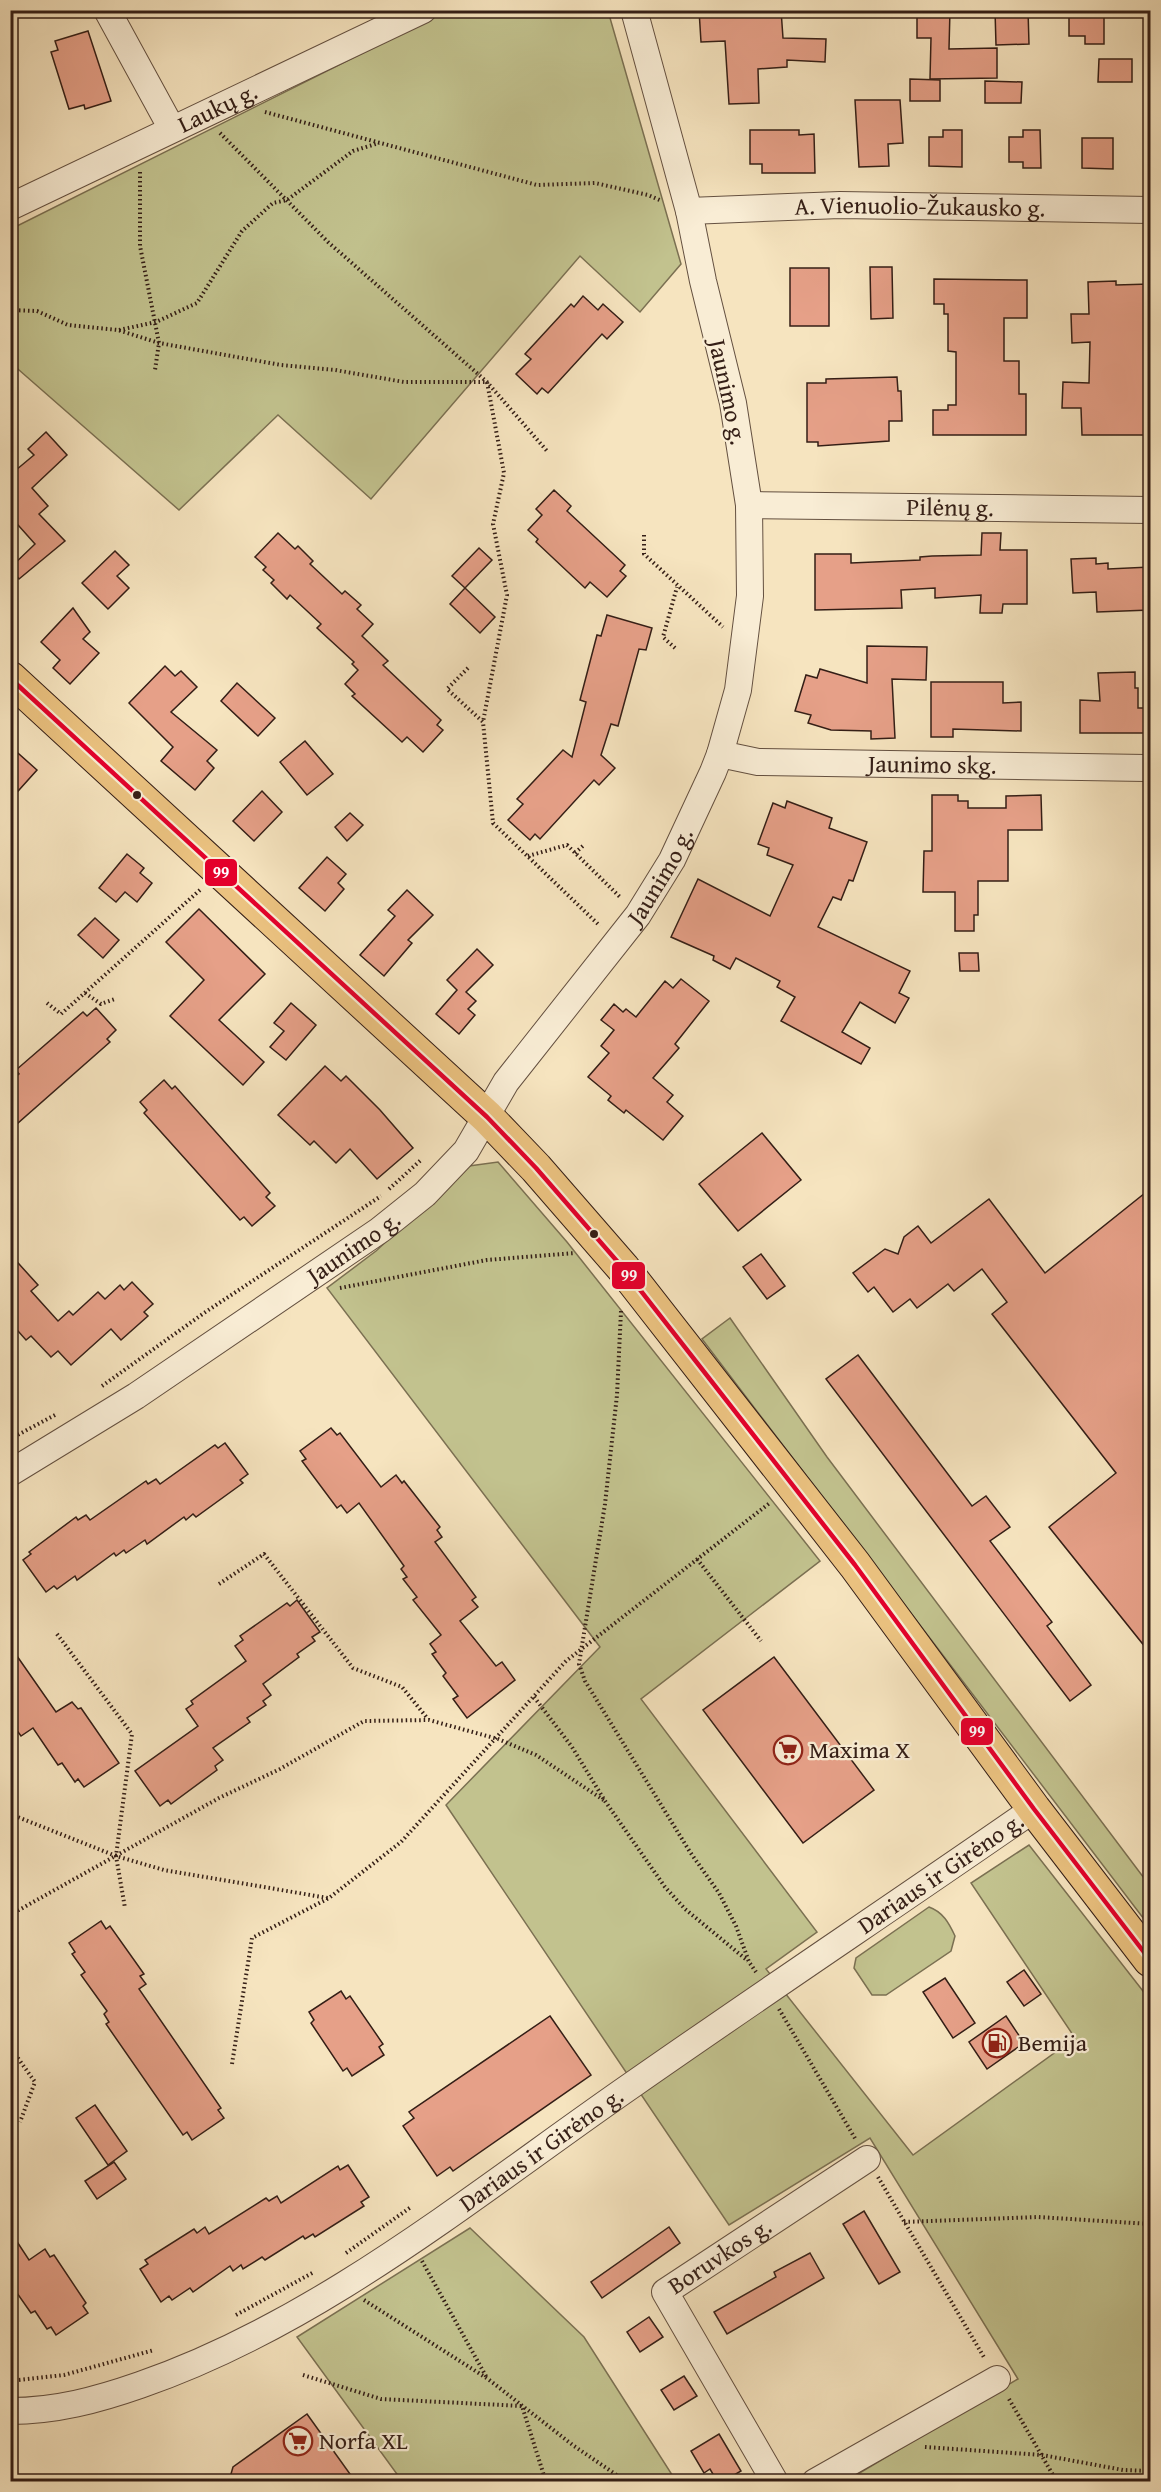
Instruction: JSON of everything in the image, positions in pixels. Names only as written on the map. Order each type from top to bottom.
[{"type":"main road","points":[[10,678],[487,1117],[616,1259],[855,1565],[1034,1809],[1150,1960]]},
{"type":"street","points":[[107,10],[172,129]]},
{"type":"street","name":"Laukų g.","points":[[10,207],[423,10]]},
{"type":"street","name":"Jaunimo g.","points":[[10,1473],[136,1396],[380,1230],[425,1194],[466,1152],[507,1082],[638,915],[672,860],[720,754],[738,690],[750,596],[749,505],[733,403],[703,281],[689,211],[634,10]]},
{"type":"street","name":"A. Vienuolio-Žukausko g.","points":[[689,211],[840,204],[1150,210]]},
{"type":"street","name":"Pilėnų g.","points":[[749,505],[1150,510]]},
{"type":"street","name":"Jaunimo skg.","points":[[720,754],[758,762],[1146,768]]},
{"type":"street","name":"Dariaus ir Girėno g.","points":[[10,2411],[65,2407],[100,2398],[172,2375],[273,2328],[447,2218],[510,2170],[1034,1809]]},
{"type":"street","name":"Boruvkos g.","points":[[775,2481],[665,2292],[867,2159]]},
{"type":"street","points":[[815,2481],[997,2379]]},
{"type":"path","points":[[229,102],[537,185],[595,183],[648,195],[689,211]]},
{"type":"path","points":[[202,115],[328,242],[487,382],[547,451]]},
{"type":"path","points":[[118,330],[156,322],[197,303],[242,231],[273,203],[287,200],[353,151],[381,143]]},
{"type":"path","points":[[140,145],[140,246],[159,343],[154,370]]},
{"type":"path","points":[[10,310],[37,311],[68,325],[118,330],[159,343],[281,365],[336,370],[404,382],[487,382]]},
{"type":"path","points":[[487,382],[504,473],[493,524],[507,595],[483,722],[493,823],[618,942]]},
{"type":"path","points":[[644,535],[644,554],[744,646]]},
{"type":"path","points":[[675,648],[663,636],[677,586]]},
{"type":"path","points":[[468,668],[447,689],[483,722]]},
{"type":"path","points":[[575,853],[585,844]]},
{"type":"path","points":[[527,856],[567,845],[638,915]]},
{"type":"path","points":[[47,1003],[61,1014],[221,871]]},
{"type":"path","points":[[85,993],[101,1004],[115,999]]},
{"type":"path","points":[[102,1387],[204,1313],[382,1195],[423,1158]]},
{"type":"path","points":[[334,1288],[487,1260],[616,1259],[617,1395],[605,1504],[579,1664],[585,1681],[690,1852],[719,1893],[736,1926],[749,1962],[685,1909],[665,1887],[605,1801],[572,1747],[534,1697]]},
{"type":"path","points":[[10,1439],[62,1411]]},
{"type":"path","points":[[232,2064],[252,1938],[329,1898],[401,1842],[498,1739],[566,1661],[776,1498],[795,1489]]},
{"type":"path","points":[[219,1584],[264,1554],[353,1668],[402,1687],[429,1720]]},
{"type":"path","points":[[697,1559],[761,1641]]},
{"type":"path","points":[[57,1634],[132,1734],[116,1856],[125,1908]]},
{"type":"path","points":[[10,1915],[219,1798],[280,1769],[364,1721],[429,1720],[498,1739],[536,1755],[605,1801]]},
{"type":"path","points":[[10,1814],[116,1856],[164,1870],[329,1898]]},
{"type":"path","points":[[769,1991],[1057,2481]]},
{"type":"path","points":[[10,2047],[35,2082],[20,2122]]},
{"type":"path","points":[[345,2254],[411,2207]]},
{"type":"path","points":[[904,2222],[1038,2217],[1150,2224]]},
{"type":"path","points":[[392,2219],[428,2269],[488,2379]]},
{"type":"path","points":[[228,2319],[316,2271]]},
{"type":"path","points":[[343,2284],[367,2302],[488,2379],[574,2446],[627,2481]]},
{"type":"path","points":[[10,2381],[64,2375],[154,2350]]},
{"type":"path","points":[[303,2375],[381,2399],[522,2406]]},
{"type":"path","points":[[522,2406],[546,2481]]},
{"type":"path","points":[[882,2444],[1042,2455],[1124,2470],[1150,2471]]},
{"type":"green space","points":[[447,11],[608,11],[681,264],[640,312],[580,256],[371,499],[278,415],[179,510],[11,363],[11,229]]},
{"type":"green space","points":[[498,1162],[567,1242],[820,1561],[641,1699],[817,1932],[766,1969],[913,2155],[1075,2038],[971,1883],[1029,1845],[1150,2000],[1150,2481],[846,2481],[1018,2379],[870,2138],[729,2225],[446,1805],[600,1647],[327,1288],[376,1251],[469,1166]]},
{"type":"green space","points":[[730,1318],[827,1457],[1150,1886],[1150,1927],[702,1339]]},
{"type":"green space","points":[[929,1907],[942,1915],[953,1931],[955,1936],[951,1951],[886,1995],[872,1995],[854,1968],[856,1958]]},
{"type":"green space","points":[[470,2228],[584,2337],[676,2481],[402,2481],[297,2337]]},
{"type":"building","points":[[699,10],[781,10],[783,38],[826,39],[825,62],[787,60],[787,67],[758,69],[759,103],[729,104],[725,41],[701,42]]},
{"type":"building","points":[[927,10],[950,10],[949,49],[997,48],[997,78],[930,79],[931,38],[917,38],[917,13],[927,13]]},
{"type":"building","points":[[995,10],[1028,10],[1029,44],[996,45]]},
{"type":"building","points":[[1069,10],[1104,10],[1104,44],[1085,44],[1085,36],[1069,36]]},
{"type":"building","points":[[88,31],[111,101],[85,109],[84,105],[69,109],[51,52],[58,50],[55,41]]},
{"type":"building","points":[[1099,59],[1132,59],[1132,82],[1098,82]]},
{"type":"building","points":[[910,79],[940,80],[940,101],[910,101]]},
{"type":"building","points":[[985,81],[1022,82],[1021,103],[985,103]]},
{"type":"building","points":[[855,100],[900,100],[903,143],[888,144],[889,166],[859,167]]},
{"type":"building","points":[[750,130],[799,130],[799,135],[814,134],[815,173],[762,173],[762,164],[750,164]]},
{"type":"building","points":[[943,130],[962,130],[962,167],[929,166],[929,137],[943,137]]},
{"type":"building","points":[[1023,130],[1040,130],[1041,168],[1023,168],[1023,162],[1009,162],[1009,137],[1023,137]]},
{"type":"building","points":[[1082,138],[1113,138],[1113,169],[1082,168]]},
{"type":"building","points":[[870,267],[892,267],[893,318],[871,319]]},
{"type":"building","points":[[790,268],[829,268],[829,326],[790,326]]},
{"type":"building","points":[[934,279],[1027,280],[1027,318],[1004,318],[1004,361],[1019,361],[1019,394],[1026,394],[1026,435],[933,435],[933,410],[948,410],[948,405],[956,405],[956,352],[948,351],[948,314],[944,314],[944,304],[934,304]]},
{"type":"building","points":[[1116,281],[1116,285],[1150,284],[1150,435],[1082,435],[1081,408],[1062,408],[1063,382],[1089,383],[1090,342],[1072,343],[1071,314],[1089,314],[1088,282]]},
{"type":"building","points":[[583,296],[598,310],[603,304],[623,322],[607,339],[602,334],[548,393],[542,388],[537,394],[516,374],[531,359],[525,354],[571,304],[574,307]]},
{"type":"building","points":[[897,377],[898,391],[901,391],[902,421],[889,421],[889,441],[818,446],[818,442],[807,442],[807,383],[826,383],[826,379]]},
{"type":"building","points":[[46,432],[67,455],[32,488],[48,506],[39,514],[65,541],[19,579],[10,568],[35,544],[10,516],[10,475],[34,455],[28,449]]},
{"type":"building","points":[[554,490],[571,506],[567,511],[625,565],[620,571],[626,576],[607,597],[590,582],[585,588],[536,542],[538,539],[528,530],[542,515],[536,509]]},
{"type":"building","points":[[278,533],[295,549],[298,546],[313,561],[310,564],[342,594],[345,591],[361,605],[357,609],[373,624],[362,636],[388,661],[383,665],[441,720],[437,725],[443,730],[423,752],[407,737],[402,742],[352,696],[355,694],[345,684],[358,670],[352,664],[354,662],[317,628],[321,624],[290,595],[287,599],[271,583],[274,580],[263,570],[266,567],[255,557]]},
{"type":"building","points":[[982,533],[1001,533],[1000,550],[1027,550],[1027,604],[1003,604],[1002,613],[980,613],[981,595],[935,598],[935,588],[901,590],[902,608],[815,610],[815,554],[851,554],[851,563],[920,560],[920,557],[932,556],[981,555]]},
{"type":"building","points":[[479,548],[492,560],[465,588],[452,576]]},
{"type":"building","points":[[115,551],[129,565],[117,576],[129,588],[108,609],[82,583]]},
{"type":"building","points":[[1096,558],[1096,564],[1108,563],[1108,569],[1150,567],[1150,610],[1097,612],[1096,592],[1073,593],[1071,559]]},
{"type":"building","points":[[465,588],[495,617],[480,633],[450,604]]},
{"type":"building","points":[[73,608],[90,632],[83,639],[99,653],[70,684],[53,668],[60,660],[41,642]]},
{"type":"building","points":[[607,615],[652,628],[646,650],[639,649],[618,726],[611,724],[601,755],[615,768],[599,785],[594,780],[540,839],[535,834],[530,840],[508,820],[523,804],[517,799],[563,750],[572,757],[586,702],[580,700],[597,635],[601,636]]},
{"type":"building","points":[[867,646],[927,647],[926,680],[892,679],[895,738],[871,739],[871,731],[831,730],[808,723],[811,715],[795,711],[806,675],[817,678],[820,669],[867,683]]},
{"type":"building","points":[[165,666],[175,676],[181,671],[197,687],[171,712],[217,750],[207,761],[214,768],[195,790],[161,761],[173,747],[129,703]]},
{"type":"building","points":[[1135,672],[1138,708],[1150,708],[1150,733],[1080,733],[1080,700],[1100,701],[1098,673]]},
{"type":"building","points":[[931,682],[1003,682],[1003,703],[1021,702],[1021,731],[953,729],[953,737],[931,737]]},
{"type":"building","points":[[237,683],[275,718],[258,736],[221,701]]},
{"type":"building","points":[[305,741],[333,774],[307,795],[280,762]]},
{"type":"building","points":[[10,746],[37,770],[10,800]]},
{"type":"building","points":[[262,791],[282,812],[254,841],[233,821]]},
{"type":"building","points":[[932,795],[958,795],[958,801],[968,801],[968,808],[1006,808],[1006,796],[1041,795],[1042,830],[1008,830],[1008,881],[978,881],[978,915],[974,915],[974,931],[955,931],[955,892],[923,892],[924,851],[932,851]]},
{"type":"building","points":[[787,801],[832,818],[829,828],[867,842],[853,881],[849,880],[841,900],[833,897],[818,927],[910,971],[899,993],[909,998],[895,1023],[860,1002],[842,1032],[870,1048],[861,1064],[781,1021],[795,997],[777,987],[780,981],[736,958],[730,969],[713,960],[714,956],[671,937],[698,879],[770,916],[793,865],[767,855],[769,848],[758,844],[773,803],[785,808]]},
{"type":"building","points":[[350,813],[363,825],[347,841],[335,827]]},
{"type":"building","points":[[127,854],[144,868],[140,873],[152,883],[137,902],[125,892],[116,902],[99,888]]},
{"type":"building","points":[[327,857],[346,874],[338,883],[344,889],[325,911],[299,888]]},
{"type":"building","points":[[407,890],[433,915],[408,940],[412,943],[384,976],[360,955],[395,916],[388,910]]},
{"type":"building","points":[[199,909],[265,974],[219,1020],[264,1062],[243,1085],[170,1016],[204,980],[166,942]]},
{"type":"building","points":[[95,918],[119,940],[103,958],[78,935]]},
{"type":"building","points":[[477,949],[493,965],[466,992],[476,1001],[468,1009],[475,1015],[459,1034],[436,1014],[457,990],[447,980]]},
{"type":"building","points":[[959,953],[978,953],[979,971],[960,971]]},
{"type":"building","points":[[681,979],[709,1001],[675,1044],[679,1048],[653,1078],[673,1095],[667,1102],[683,1116],[663,1140],[626,1110],[624,1113],[608,1100],[611,1096],[588,1077],[609,1053],[601,1046],[614,1030],[601,1020],[614,1004],[623,1012],[626,1009],[636,1017],[665,981],[673,988]]},
{"type":"building","points":[[291,1003],[316,1025],[286,1060],[270,1047],[284,1031],[274,1023]]},
{"type":"building","points":[[96,1008],[116,1030],[107,1039],[110,1042],[10,1130],[10,1082],[19,1074],[16,1070],[83,1012],[87,1016]]},
{"type":"building","points":[[325,1066],[341,1081],[346,1076],[413,1148],[377,1179],[350,1149],[336,1163],[314,1141],[310,1145],[278,1115]]},
{"type":"building","points":[[164,1080],[172,1089],[175,1086],[270,1193],[266,1197],[275,1206],[252,1226],[244,1217],[240,1220],[144,1113],[147,1110],[140,1102]]},
{"type":"building","points":[[762,1133],[801,1180],[738,1231],[699,1184]]},
{"type":"building","points":[[1150,1189],[1150,1653],[1049,1527],[1116,1473],[992,1314],[1007,1302],[982,1269],[954,1291],[948,1284],[917,1308],[910,1299],[893,1312],[874,1287],[868,1292],[853,1273],[885,1249],[898,1254],[904,1237],[918,1226],[931,1243],[989,1199],[1045,1273]]},
{"type":"building","points":[[10,1254],[38,1285],[31,1291],[58,1321],[69,1311],[73,1315],[98,1292],[105,1299],[120,1285],[124,1290],[132,1282],[153,1304],[144,1312],[148,1316],[121,1340],[111,1329],[71,1365],[58,1351],[51,1357],[31,1336],[26,1340],[10,1322]]},
{"type":"building","points":[[761,1254],[785,1286],[767,1299],[743,1267]]},
{"type":"building","points":[[858,1355],[972,1506],[986,1496],[1010,1527],[990,1541],[1052,1622],[1047,1626],[1091,1685],[1070,1701],[826,1379]]},
{"type":"building","points":[[331,1428],[337,1435],[340,1433],[381,1487],[396,1475],[402,1483],[404,1481],[440,1527],[437,1530],[442,1537],[435,1542],[476,1597],[472,1600],[478,1607],[460,1621],[496,1666],[502,1662],[515,1680],[467,1718],[453,1699],[458,1696],[443,1676],[446,1673],[432,1654],[436,1652],[430,1644],[441,1635],[413,1600],[417,1597],[403,1579],[407,1577],[401,1569],[404,1566],[359,1503],[347,1513],[341,1505],[337,1508],[302,1461],[306,1459],[300,1451]]},
{"type":"building","points":[[225,1443],[248,1474],[240,1480],[243,1483],[196,1517],[193,1514],[186,1520],[184,1517],[147,1544],[145,1540],[126,1553],[124,1550],[116,1556],[114,1553],[77,1580],[75,1576],[57,1589],[54,1586],[46,1592],[23,1560],[31,1554],[29,1552],[76,1517],[78,1520],[86,1515],[90,1520],[146,1481],[148,1484],[156,1479],[160,1484],[215,1445],[218,1448]]},
{"type":"building","points":[[297,1600],[320,1632],[312,1637],[315,1641],[297,1654],[299,1657],[263,1684],[271,1695],[263,1701],[266,1705],[247,1718],[250,1722],[213,1748],[223,1760],[215,1766],[217,1770],[171,1804],[168,1800],[160,1806],[135,1771],[198,1726],[186,1709],[193,1704],[191,1701],[246,1661],[235,1646],[243,1640],[240,1636],[287,1603],[290,1606]]},
{"type":"building","points":[[10,1646],[56,1712],[72,1702],[78,1709],[81,1708],[119,1763],[84,1787],[78,1779],[75,1782],[62,1763],[58,1765],[33,1728],[21,1736],[10,1721]]},
{"type":"building","name":"Maxima X","points":[[774,1657],[874,1790],[803,1843],[703,1710]]},
{"type":"building","points":[[101,1921],[106,1929],[110,1926],[144,1974],[140,1976],[146,1984],[139,1989],[221,2108],[218,2110],[224,2118],[192,2140],[187,2132],[183,2135],[106,2024],[109,2022],[104,2014],[107,2011],[81,1975],[85,1972],[72,1954],[75,1952],[69,1943]]},
{"type":"building","points":[[1024,1970],[1041,1994],[1024,2006],[1007,1982]]},
{"type":"building","points":[[945,1978],[975,2023],[953,2038],[923,1992]]},
{"type":"building","points":[[341,1991],[346,1999],[350,1996],[383,2044],[379,2047],[384,2055],[352,2076],[347,2068],[343,2071],[311,2023],[314,2020],[309,2012]]},
{"type":"building","points":[[550,2016],[591,2075],[453,2171],[450,2167],[437,2176],[403,2126],[414,2118],[409,2112]]},
{"type":"building","name":"Bemija","points":[[1006,2016],[1024,2043],[987,2069],[969,2042]]},
{"type":"building","points":[[95,2105],[127,2151],[108,2165],[76,2118]]},
{"type":"building","points":[[114,2162],[126,2179],[97,2199],[85,2181]]},
{"type":"building","points":[[348,2165],[369,2197],[361,2202],[364,2206],[315,2237],[313,2234],[305,2239],[303,2236],[265,2260],[262,2257],[243,2269],[241,2265],[233,2271],[230,2266],[193,2292],[190,2288],[172,2300],[169,2296],[161,2302],[140,2269],[148,2264],[145,2260],[194,2229],[197,2233],[205,2227],[209,2234],[266,2198],[269,2201],[277,2196],[281,2203],[338,2166],[340,2170]]},
{"type":"building","points":[[864,2211],[900,2272],[879,2284],[843,2224]]},
{"type":"building","points":[[669,2227],[680,2243],[602,2298],[591,2282]]},
{"type":"building","points":[[10,2231],[29,2260],[45,2249],[50,2257],[54,2255],[86,2303],[83,2306],[88,2313],[56,2335],[51,2327],[47,2329],[35,2311],[31,2313],[10,2283]]},
{"type":"building","points":[[810,2253],[824,2278],[727,2334],[714,2312],[776,2277],[774,2272]]},
{"type":"building","points":[[649,2317],[663,2337],[640,2352],[627,2332]]},
{"type":"building","points":[[684,2376],[697,2396],[674,2410],[661,2390]]},
{"type":"building","name":"Norfa XL","points":[[307,2414],[355,2481],[229,2481],[233,2467]]},
{"type":"building","points":[[719,2434],[741,2471],[724,2481],[717,2481],[710,2469],[704,2473],[691,2451]]},
{"type":"transit line","name":"99","points":[[10,678],[487,1117],[536,1168],[623,1268],[855,1565],[1034,1809],[1150,1960]]},
{"type":"place","name":"Maxima X","points":[[788,1750]]},
{"type":"place","name":"Bemija","points":[[997,2043]]},
{"type":"place","name":"Norfa XL","points":[[298,2441]]}]
